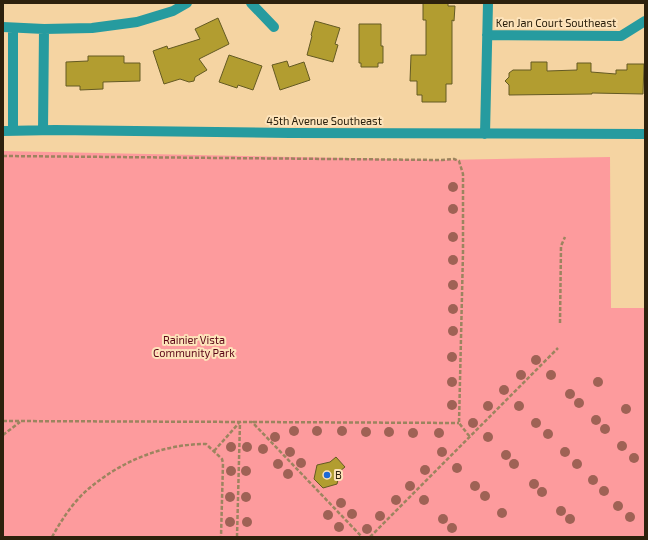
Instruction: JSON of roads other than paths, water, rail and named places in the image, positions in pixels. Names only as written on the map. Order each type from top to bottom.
[{"type":"street","points":[[8,130],[8,28],[92,28],[137,22],[173,12],[187,3]]},
{"type":"street","points":[[251,3],[274,27]]},
{"type":"street","points":[[485,134],[488,3]]},
{"type":"street","name":"Ken Jan Court Southeast","points":[[487,35],[621,36],[645,21]]},
{"type":"street","points":[[43,130],[44,29]]},
{"type":"street","name":"45th Avenue Southeast","points":[[8,130],[645,134]]},
{"type":"place","name":"B","points":[[327,475]]},
{"type":"park label","name":"Rainier Vista Community Park","points":[[194,346]]}]
